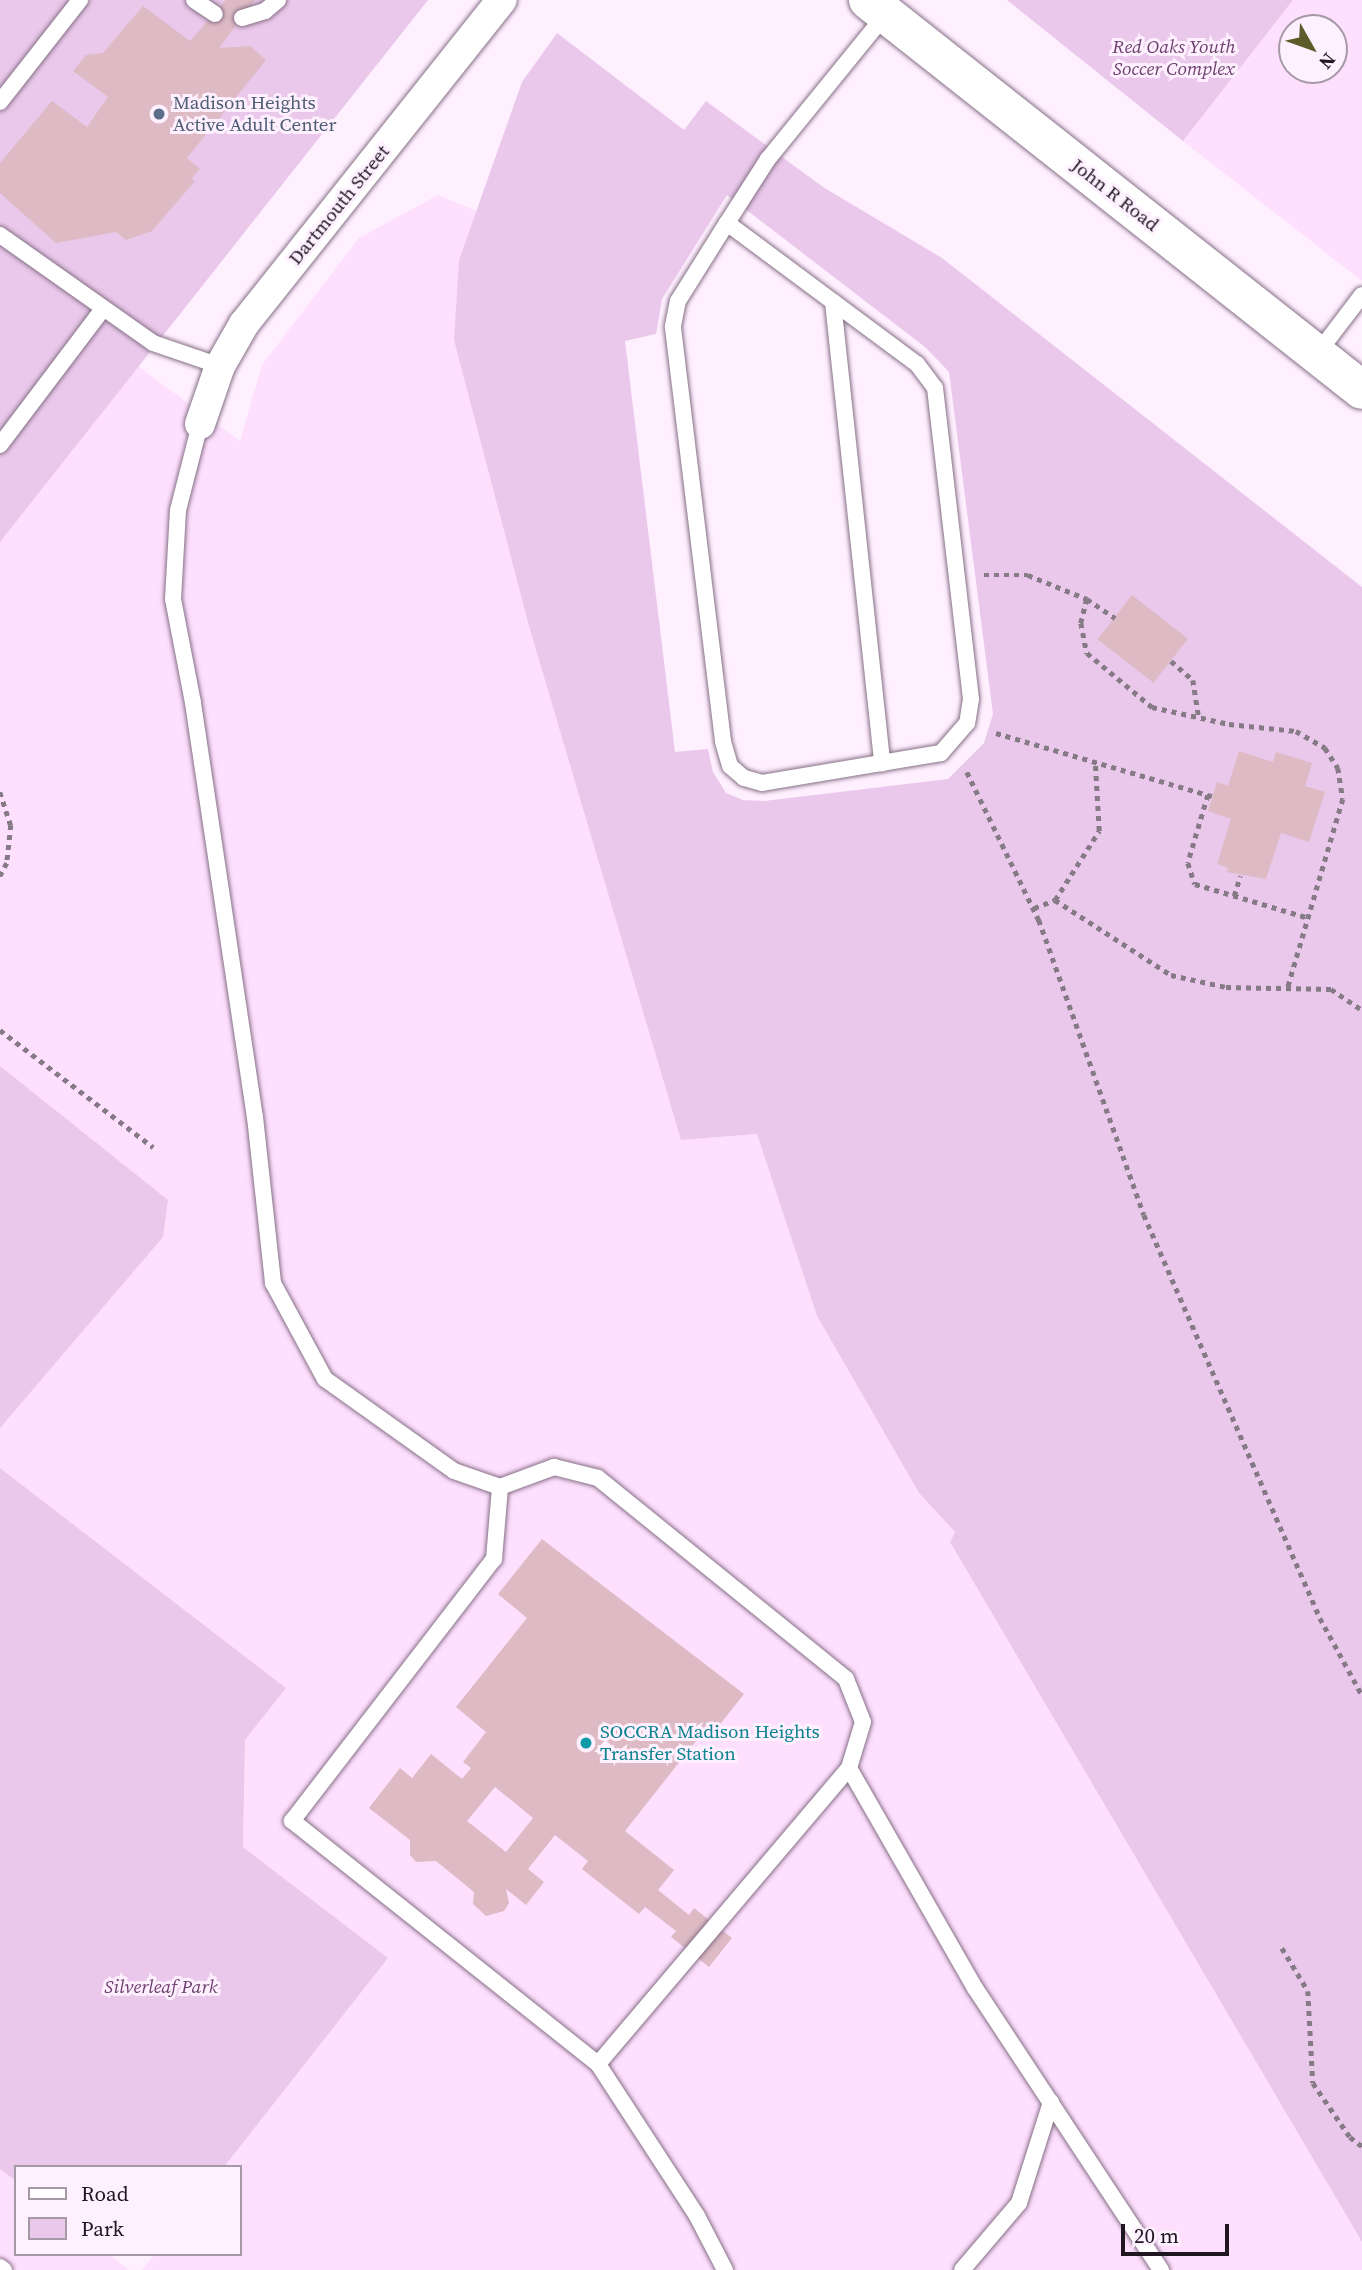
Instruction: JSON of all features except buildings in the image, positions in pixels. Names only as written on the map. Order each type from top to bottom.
[{"type":"main road","name":"John R Road","points":[[877,7],[1362,390]]},
{"type":"street","name":"Dartmouth Street","points":[[200,424],[220,366],[244,324],[502,0]]},
{"type":"lane","points":[[0,102],[80,0]]},
{"type":"lane","points":[[194,0],[215,13]]},
{"type":"lane","points":[[242,18],[265,11],[278,0]]},
{"type":"lane","points":[[727,223],[917,364],[935,388],[971,699],[967,723],[941,753],[762,783],[744,778],[730,766],[723,741],[673,326],[677,301],[768,159],[877,7]]},
{"type":"lane","points":[[0,235],[153,343],[220,366]]},
{"type":"lane","points":[[1317,354],[1362,295]]},
{"type":"lane","points":[[833,302],[882,763]]},
{"type":"lane","points":[[0,444],[103,309]]},
{"type":"lane","points":[[200,424],[178,510],[173,599],[193,703],[255,1117],[273,1283],[325,1379],[454,1471],[500,1487],[554,1466],[598,1478],[846,1679],[863,1722],[849,1768],[598,2064]]},
{"type":"lane","points":[[500,1487],[494,1559],[292,1821],[598,2064],[697,2216],[725,2270]]},
{"type":"lane","points":[[849,1768],[975,1988],[1161,2270]]},
{"type":"lane","points":[[962,2270],[1018,2203],[1051,2102]]},
{"type":"lane","points":[[0,2267],[4,2270]]},
{"type":"path","points":[[984,575],[1028,575],[1087,599],[1115,618]]},
{"type":"path","points":[[1087,599],[1081,623],[1087,653],[1152,707],[1296,731],[1325,748],[1338,768],[1343,799],[1289,986]]},
{"type":"path","points":[[1171,662],[1193,680],[1199,716]]},
{"type":"path","points":[[996,733],[1210,796],[1188,863],[1195,884],[1309,918]]},
{"type":"path","points":[[1034,908],[1055,900],[1099,831],[1095,762]]},
{"type":"path","points":[[967,772],[1034,908],[1144,1215],[1320,1618],[1362,1695]]},
{"type":"path","points":[[0,792],[11,825],[7,863],[0,876]]},
{"type":"path","points":[[1234,896],[1240,876]]},
{"type":"path","points":[[1055,900],[1171,975],[1226,987],[1289,986],[1331,989],[1362,1010]]},
{"type":"path","points":[[0,1030],[153,1147]]},
{"type":"path","points":[[1282,1948],[1308,1991],[1313,2083],[1350,2137],[1362,2146]]},
{"type":"shaded area","points":[[1293,0],[1362,0],[1362,281],[1183,141],[1278,19],[1278,84],[1348,84],[1348,14],[1282,14]]},
{"type":"shaded area","points":[[438,195],[477,211],[459,260],[681,1140],[757,1134],[817,1316],[919,1493],[955,1532],[950,1542],[1362,2242],[1362,2270],[142,2270],[153,2256],[242,2256],[242,2165],[226,2165],[388,1958],[243,1847],[245,1740],[286,1688],[0,1468],[0,537],[132,362],[240,441],[262,365],[359,238]]},
{"type":"shaded area","points":[[0,2169],[14,2180],[14,2256],[112,2256],[129,2270],[0,2270]]},
{"type":"green space","points":[[0,0],[428,0],[0,542]]},
{"type":"green space","name":"Red Oaks Youth Soccer Complex","points":[[1007,0],[1293,0],[1282,14],[1278,14],[1278,19],[1183,141]]},
{"type":"green space","points":[[557,33],[684,130],[706,101],[823,187],[942,258],[1362,587],[1362,2242],[950,1542],[955,1532],[919,1493],[817,1316],[757,1134],[681,1140],[529,626],[454,340],[459,260],[522,82]],"holes":[[[727,195],[925,347],[949,372],[993,714],[984,743],[948,779],[764,801],[743,800],[726,793],[713,772],[708,749],[675,752],[625,341],[656,334],[662,299]]]},
{"type":"green space","points":[[0,1066],[168,1200],[163,1237],[0,1428]]},
{"type":"green space","name":"Silverleaf Park","points":[[0,1468],[286,1688],[245,1740],[243,1847],[388,1958],[226,2165],[14,2165],[14,2180],[0,2169]]},
{"type":"place","name":"Madison Heights Active Adult Center","points":[[159,114]]},
{"type":"place","name":"SOCCRA Madison Heights Transfer Station","points":[[586,1743]]}]
